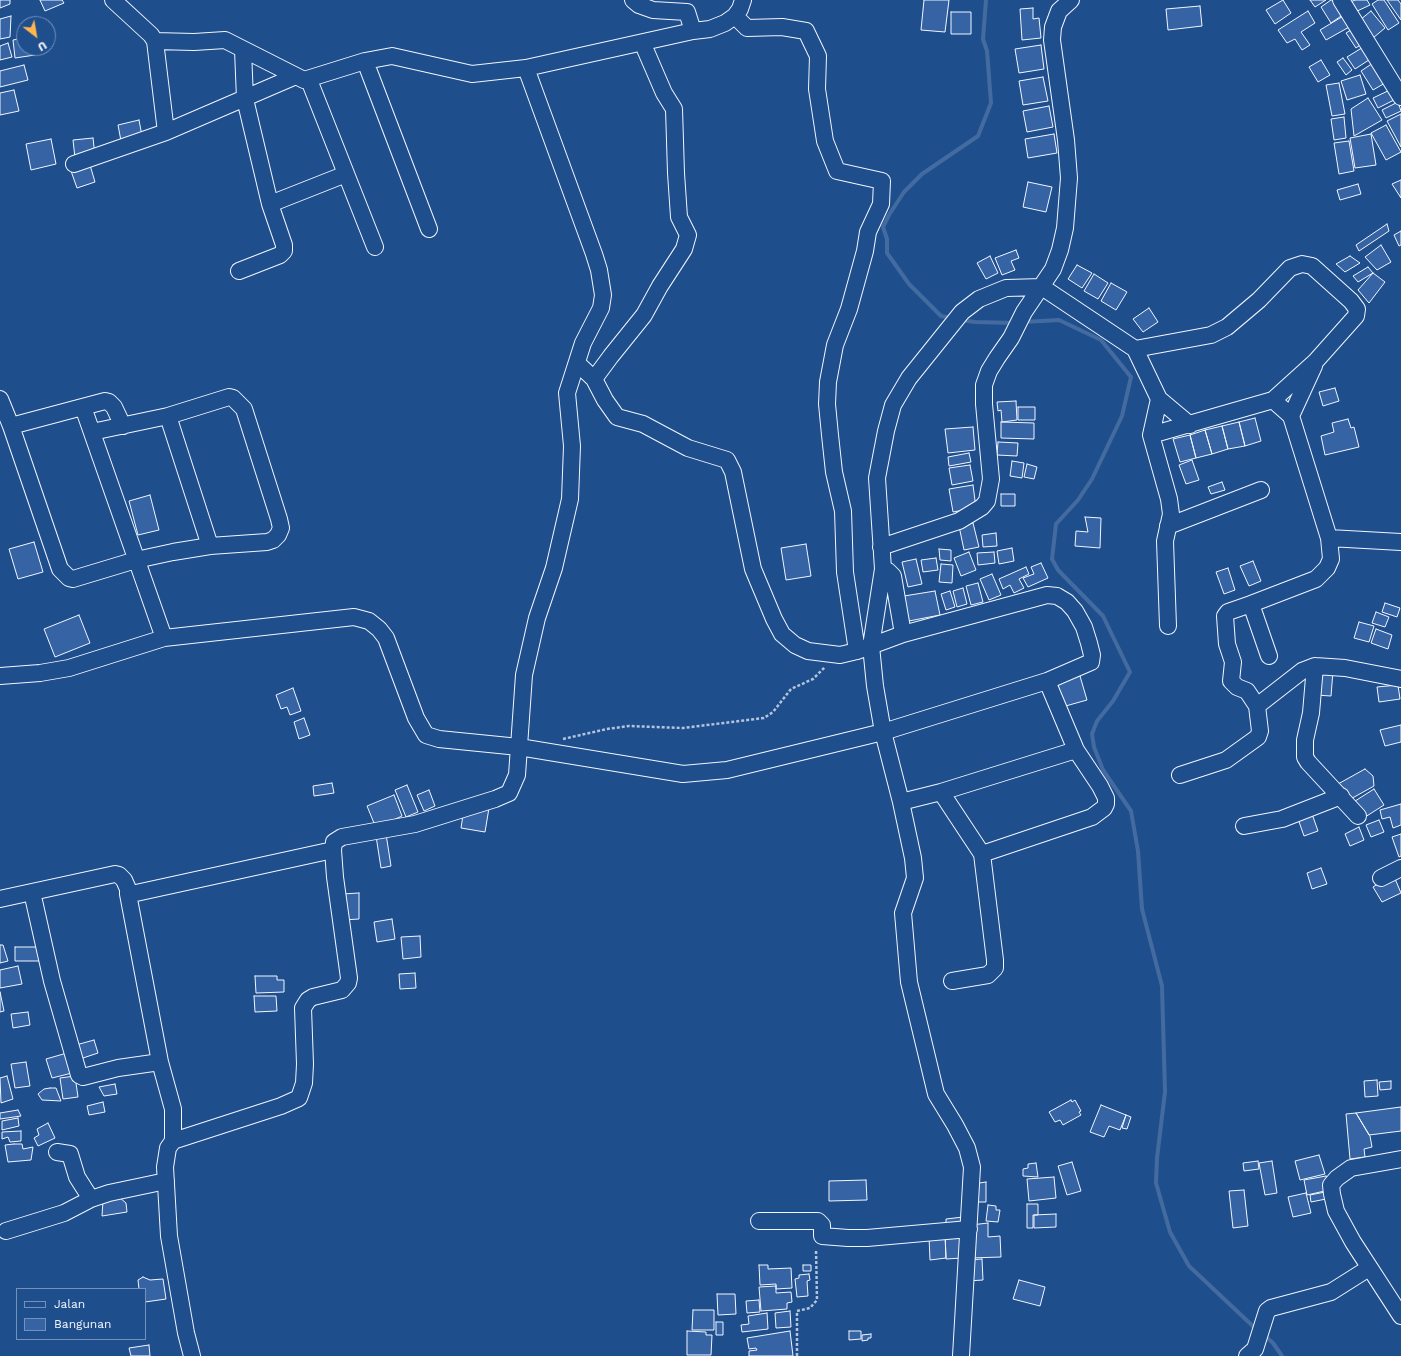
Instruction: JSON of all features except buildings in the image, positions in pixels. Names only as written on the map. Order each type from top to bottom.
[{"type":"street","points":[[113,0],[151,35],[155,41],[166,132]]},
{"type":"street","points":[[632,0],[639,5],[653,10],[687,12],[693,31]]},
{"type":"street","points":[[74,164],[166,132],[302,78],[365,61],[392,56],[472,74],[526,68],[693,31],[710,29],[726,23],[735,16],[743,0]]},
{"type":"street","points":[[881,547],[959,521],[982,507],[987,500],[991,479],[984,404],[984,385],[989,371],[1053,269],[1060,250],[1068,206],[1069,178],[1066,140],[1052,40],[1053,27],[1059,11],[1071,0]]},
{"type":"street","points":[[1342,0],[1401,97]]},
{"type":"street","points":[[735,16],[747,28],[782,27],[806,31],[818,56],[818,97],[825,141],[837,171],[882,181],[881,204],[868,232],[865,252],[849,309],[835,345],[828,382],[827,404],[834,472],[844,511],[845,572],[864,649],[875,686],[883,732],[901,802],[915,878],[903,913],[909,982],[936,1094],[967,1148],[972,1167],[960,1356]]},
{"type":"street","points":[[155,41],[194,42],[225,40],[302,78],[346,174],[375,247]]},
{"type":"street","points":[[594,379],[644,315],[660,286],[684,249],[688,235],[679,216],[674,109],[664,93],[645,49],[645,42]]},
{"type":"street","points":[[240,271],[280,255],[284,251],[284,245],[270,204],[246,99],[243,50]]},
{"type":"street","points":[[365,61],[429,229]]},
{"type":"street","points":[[173,1141],[281,1106],[299,1098],[304,1083],[305,1064],[303,1008],[312,997],[342,990],[348,983],[349,978],[332,850],[336,840],[342,837],[415,824],[495,799],[509,793],[517,775],[524,675],[537,618],[554,568],[570,499],[572,446],[567,393],[583,343],[601,308],[603,295],[602,284],[594,254],[526,68]]},
{"type":"street","points":[[270,204],[346,174]]},
{"type":"street","points":[[1135,349],[1211,335],[1227,327],[1259,300],[1290,268],[1302,264],[1312,266],[1351,301],[1357,309],[1356,316],[1352,323],[1315,362],[1273,400],[1151,435]]},
{"type":"street","points":[[864,649],[883,569],[877,478],[886,431],[893,405],[912,373],[958,316],[979,299],[1006,288],[1042,287],[1135,349],[1159,399],[1190,425]]},
{"type":"street","points":[[0,676],[40,673],[69,668],[164,638],[340,617],[354,617],[369,622],[379,629],[386,638],[416,718],[426,735],[439,739],[519,747],[683,774],[727,770],[883,732],[1047,681],[1086,666],[1091,662],[1092,655],[1084,627],[1075,611],[1057,596],[1047,594],[903,634],[864,649],[840,655],[808,651],[795,645],[782,634],[753,569],[733,472],[727,460],[688,448],[642,424],[617,417],[605,400],[594,379],[577,362]]},
{"type":"street","points":[[1291,416],[1312,373],[1315,362]]},
{"type":"street","points":[[0,399],[11,426],[60,568],[65,574],[73,579],[136,560],[210,546],[273,540],[278,535],[281,528],[279,519],[244,409],[237,400],[229,397],[168,416],[92,432]]},
{"type":"street","points":[[1159,399],[1151,435],[1170,499],[1171,514],[1165,541],[1168,626]]},
{"type":"street","points":[[1180,775],[1226,760],[1258,737],[1260,731],[1257,706],[1247,691],[1237,687],[1231,681],[1233,662],[1227,644],[1225,616],[1228,612],[1316,579],[1328,568],[1331,558],[1329,538],[1291,416],[1273,400]]},
{"type":"street","points":[[11,426],[99,402],[109,402],[114,407],[123,426]]},
{"type":"street","points":[[83,407],[164,638]]},
{"type":"street","points":[[168,416],[210,546]]},
{"type":"street","points":[[1168,526],[1261,490]]},
{"type":"street","points":[[1329,538],[1401,542]]},
{"type":"street","points":[[883,569],[888,571],[893,576],[903,634]]},
{"type":"street","points":[[1251,604],[1269,656]]},
{"type":"street","points":[[1257,706],[1302,671],[1315,666],[1345,668],[1401,679]]},
{"type":"street","points":[[1315,666],[1311,713],[1305,740],[1305,757],[1358,816]]},
{"type":"street","points":[[982,854],[1092,816],[1104,808],[1106,798],[1076,750],[1047,681]]},
{"type":"street","points":[[901,802],[941,792],[1076,750]]},
{"type":"street","points":[[941,792],[982,854],[995,960],[994,968],[988,975],[952,981]]},
{"type":"street","points":[[1244,826],[1282,819],[1341,796]]},
{"type":"street","points":[[128,894],[332,850]]},
{"type":"street","points":[[1381,878],[1401,868]]},
{"type":"street","points":[[0,899],[115,874],[119,875],[124,880],[128,889],[160,1062],[173,1109],[173,1141],[166,1157],[169,1236],[186,1333],[192,1356]]},
{"type":"street","points":[[32,892],[54,988],[79,1075],[83,1077],[118,1068],[160,1062]]},
{"type":"street","points":[[56,1152],[70,1154],[78,1177],[91,1199]]},
{"type":"street","points":[[1401,1159],[1351,1168],[1337,1178],[1331,1185],[1336,1211],[1369,1268],[1401,1316]]},
{"type":"street","points":[[6,1230],[64,1213],[91,1199],[166,1181]]},
{"type":"street","points":[[759,1221],[818,1221],[822,1225],[822,1236],[867,1238],[969,1229]]},
{"type":"street","points":[[1247,1356],[1255,1349],[1267,1311],[1271,1308],[1331,1292],[1369,1268]]},
{"type":"path","points":[[561,739],[629,726],[683,728],[764,718],[773,712],[791,689],[813,679],[820,673],[835,654]]},
{"type":"path","points":[[797,1356],[797,1313],[799,1310],[814,1306],[817,1300],[816,1244],[822,1236]]},
{"type":"waterway","points":[[952,318],[941,316],[909,284],[887,253],[887,239],[883,227],[904,192],[922,174],[978,136],[991,103],[987,51],[983,39],[986,0]]},
{"type":"waterway","points":[[961,320],[975,322],[1014,323]]},
{"type":"waterway","points":[[1023,322],[1059,320],[1101,340],[1131,377],[1122,416],[1092,479],[1078,500],[1056,524],[1052,559],[1058,570],[1103,616],[1130,672],[1113,701],[1097,721],[1092,734],[1094,747],[1103,770],[1131,811],[1138,851],[1142,909],[1162,986],[1165,1092],[1157,1158],[1156,1183],[1170,1232],[1189,1266],[1257,1330]]},
{"type":"waterway","points":[[1264,1335],[1273,1343],[1282,1356]]}]
